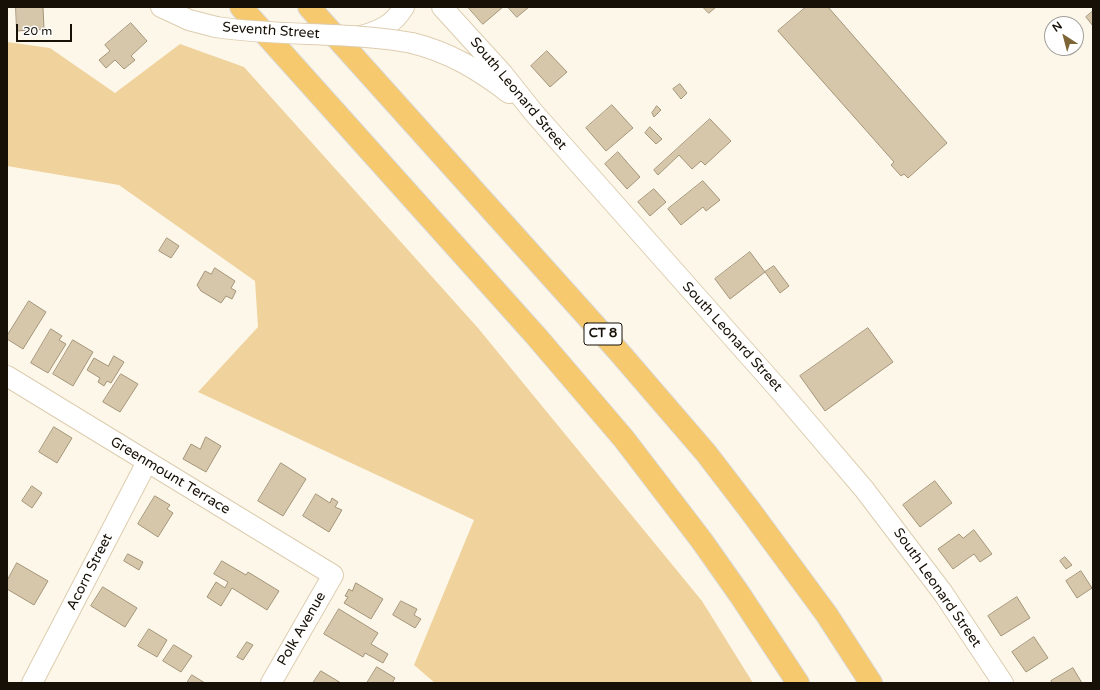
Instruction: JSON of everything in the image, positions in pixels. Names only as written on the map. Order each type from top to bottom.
[{"type":"highway","points":[[241,7],[536,336],[624,439],[711,553],[798,683]]},
{"type":"highway","name":"CT 8","points":[[309,7],[619,352],[706,453],[827,615],[871,683]]},
{"type":"street","name":"Seventh Street","points":[[161,7],[189,20],[216,27],[253,31],[361,36],[412,43],[430,48],[464,63],[497,84],[534,113]]},
{"type":"street","name":"South Leonard Street","points":[[442,7],[503,74],[534,113],[782,393],[864,489],[943,593],[1003,683]]},
{"type":"street","name":"Seventh Street","points":[[361,36],[377,32],[389,25],[401,12]]},
{"type":"street","name":"Greenmount Terrace","points":[[7,376],[333,575]]},
{"type":"street","name":"Acorn Street","points":[[32,683],[147,462]]},
{"type":"street","name":"Polk Avenue","points":[[271,683],[333,575]]},
{"type":"shaded area","points":[[7,42],[50,48],[115,93],[180,44],[244,67],[478,328],[702,601],[753,683],[435,683],[414,665],[474,520],[198,392],[258,327],[255,281],[119,185],[7,166]]},
{"type":"building","points":[[16,7],[43,7],[44,29],[17,31]]},
{"type":"building","points":[[468,7],[503,7],[483,24]]},
{"type":"building","points":[[508,7],[529,7],[517,17]]},
{"type":"building","points":[[703,7],[716,7],[709,13]]},
{"type":"building","points":[[806,7],[828,7],[947,143],[908,178],[904,174],[901,176],[891,165],[894,162],[778,31]]},
{"type":"building","points":[[1093,11],[1093,26],[1086,17]]},
{"type":"building","points":[[131,23],[147,41],[131,56],[135,60],[124,69],[115,60],[106,68],[99,60],[110,51],[105,45]]},
{"type":"building","points":[[547,51],[567,72],[550,87],[531,66]]},
{"type":"building","points":[[680,84],[687,93],[681,99],[673,89]]},
{"type":"building","points":[[612,105],[633,128],[606,151],[586,128]]},
{"type":"building","points":[[657,106],[661,110],[654,117],[652,113]]},
{"type":"building","points":[[710,119],[731,141],[705,165],[701,161],[692,169],[679,155],[658,175],[654,170]]},
{"type":"building","points":[[650,127],[662,139],[656,144],[645,133]]},
{"type":"building","points":[[618,152],[640,177],[627,189],[605,164]]},
{"type":"building","points":[[703,181],[720,200],[706,211],[703,207],[681,225],[668,209]]},
{"type":"building","points":[[654,189],[666,202],[650,216],[638,202]]},
{"type":"building","points":[[167,238],[179,246],[171,258],[159,251]]},
{"type":"building","points":[[750,252],[765,272],[730,299],[715,279]]},
{"type":"building","points":[[774,266],[789,286],[780,293],[765,272]]},
{"type":"building","points":[[215,268],[235,281],[231,288],[236,291],[232,299],[226,296],[221,303],[201,291],[197,285],[205,271],[211,274]]},
{"type":"building","points":[[29,301],[46,312],[23,349],[7,339],[7,336]]},
{"type":"building","points":[[868,328],[893,362],[825,411],[800,376]]},
{"type":"building","points":[[51,329],[62,336],[59,340],[66,344],[48,373],[31,363]]},
{"type":"building","points":[[73,340],[93,352],[73,386],[53,374]]},
{"type":"building","points":[[114,356],[124,362],[111,383],[107,381],[104,386],[98,382],[100,378],[87,370],[94,358],[108,366]]},
{"type":"building","points":[[121,374],[138,384],[120,412],[103,402]]},
{"type":"building","points":[[54,427],[72,438],[57,463],[39,452]]},
{"type":"building","points":[[206,437],[221,446],[206,472],[183,459],[191,444],[200,449]]},
{"type":"building","points":[[281,463],[306,479],[283,516],[258,501]]},
{"type":"building","points":[[935,481],[952,503],[920,527],[903,505]]},
{"type":"building","points":[[32,486],[42,493],[32,508],[22,501]]},
{"type":"building","points":[[316,494],[330,503],[332,498],[338,502],[335,507],[342,510],[329,532],[303,516]]},
{"type":"building","points":[[155,496],[170,505],[167,509],[173,513],[158,537],[138,524]]},
{"type":"building","points":[[974,530],[992,554],[980,562],[974,554],[953,569],[938,549],[959,534],[963,538]]},
{"type":"building","points":[[128,554],[143,562],[139,570],[124,561]]},
{"type":"building","points":[[1065,557],[1072,565],[1066,569],[1060,561]]},
{"type":"building","points":[[222,561],[246,575],[248,572],[279,591],[267,610],[232,588],[221,606],[207,597],[216,582],[225,588],[228,582],[214,574]]},
{"type":"building","points":[[17,563],[48,581],[34,605],[7,589],[7,581]]},
{"type":"building","points":[[1081,571],[1092,588],[1077,598],[1066,581]]},
{"type":"building","points":[[356,583],[383,599],[371,619],[344,603],[348,597],[345,596],[349,589],[352,591]]},
{"type":"building","points":[[103,587],[137,608],[125,627],[91,606]]},
{"type":"building","points":[[1017,597],[1030,618],[1001,636],[988,616]]},
{"type":"building","points":[[401,601],[417,609],[414,615],[421,619],[415,628],[393,615]]},
{"type":"building","points":[[339,609],[378,633],[371,644],[388,654],[383,663],[365,653],[363,657],[324,634]]},
{"type":"building","points":[[149,629],[167,640],[157,657],[138,646]]},
{"type":"building","points":[[1034,637],[1048,658],[1026,672],[1012,652]]},
{"type":"building","points":[[247,642],[253,645],[243,660],[237,657]]},
{"type":"building","points":[[174,645],[192,656],[181,672],[163,661]]},
{"type":"building","points":[[377,667],[395,678],[392,683],[367,683]]},
{"type":"building","points":[[1073,668],[1082,683],[1053,683],[1051,681]]},
{"type":"building","points":[[321,671],[341,683],[313,683]]},
{"type":"building","points":[[192,675],[205,683],[187,683]]}]
